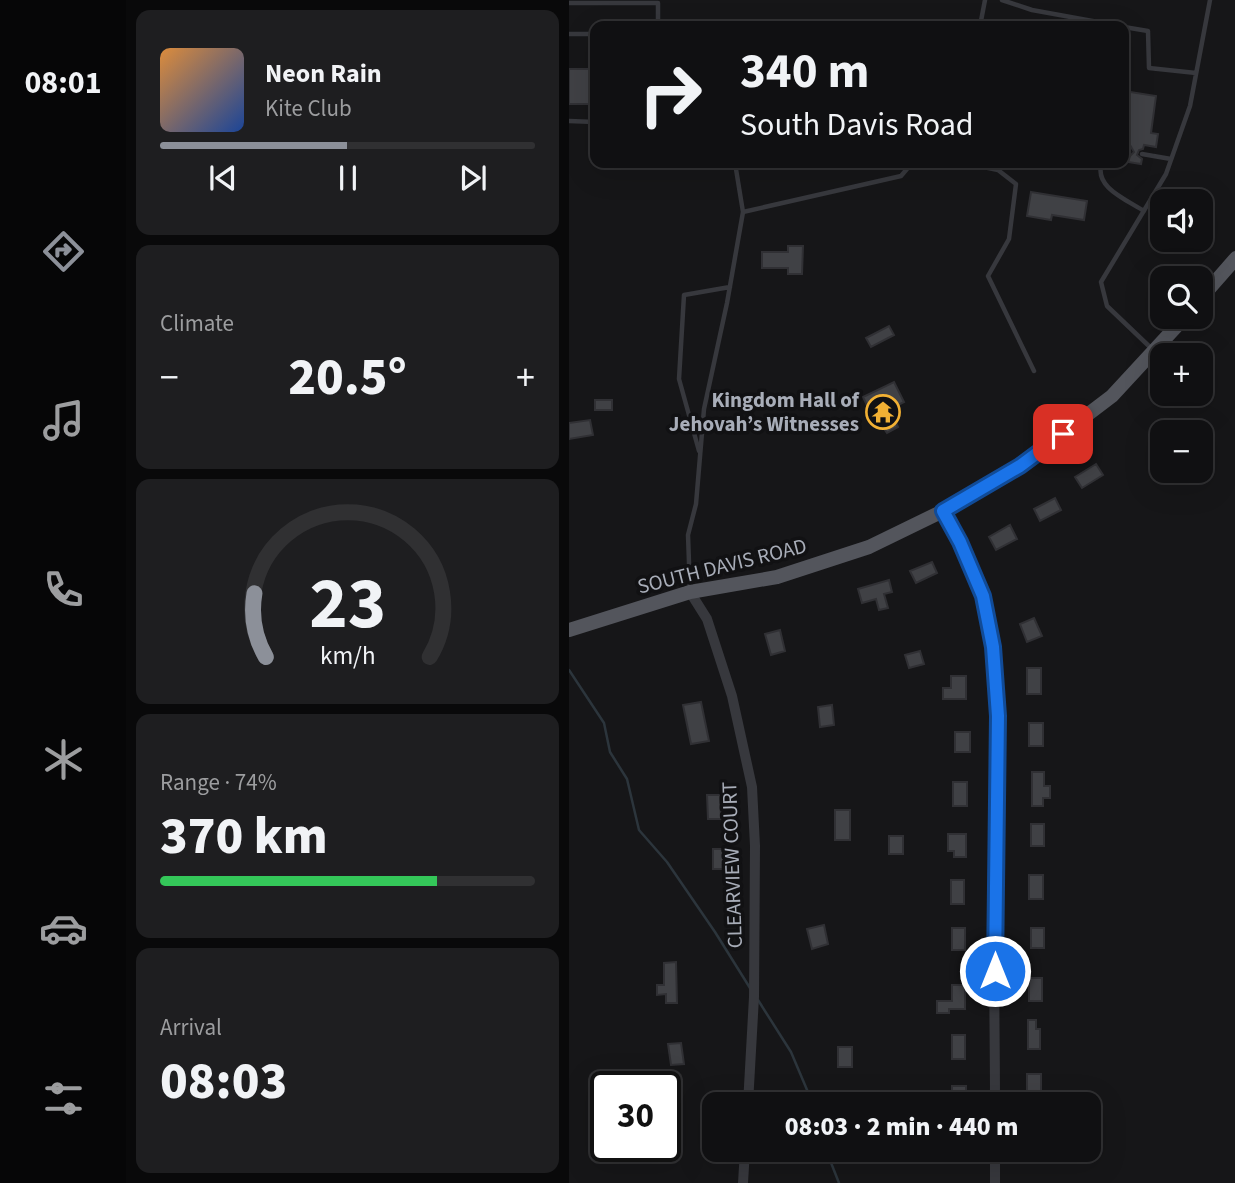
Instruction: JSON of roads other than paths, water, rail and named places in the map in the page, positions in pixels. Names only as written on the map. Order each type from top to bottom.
[{"type":"main road","points":[[1213,285],[1234,261]]},
{"type":"main road","name":"SOUTH DAVIS ROAD","points":[[1163,343],[1175,329]]},
{"type":"main road","name":"SOUTH DAVIS ROAD","points":[[569,630],[690,592],[777,577],[869,547],[943,511],[1020,466],[1112,396],[1150,357]]},
{"type":"street","points":[[943,511],[960,542],[983,596],[993,647],[998,716],[994,891],[995,1092]]},
{"type":"street","name":"CLEARVIEW COURT","points":[[690,592],[707,619],[728,683],[752,787],[755,846],[754,997],[749,1092]]},
{"type":"street","points":[[743,1183],[744,1162]]},
{"type":"street","points":[[995,1162],[995,1183]]},
{"type":"lane","points":[[981,21],[985,0]]},
{"type":"lane","points":[[1001,0],[1032,10],[1090,21]]},
{"type":"lane","points":[[1150,347],[1107,306],[1101,282],[1166,174],[1190,106],[1210,0]]},
{"type":"lane","points":[[569,3],[658,1],[658,21]]},
{"type":"lane","points":[[1129,28],[1148,31],[1149,68],[1196,73]]},
{"type":"lane","points":[[569,34],[590,34]]},
{"type":"lane","points":[[569,121],[590,122]]},
{"type":"lane","points":[[1142,154],[1171,159]]},
{"type":"lane","points":[[690,592],[688,535],[696,504],[704,409],[743,212],[736,168]]},
{"type":"lane","points":[[743,212],[901,176],[908,168]]},
{"type":"lane","points":[[989,168],[998,170],[1016,184],[1009,239],[988,276],[1034,371]]},
{"type":"lane","points":[[1100,168],[1101,180],[1108,187],[1144,211]]},
{"type":"lane","points":[[700,454],[679,379],[684,295],[730,287]]},
{"type":"waterway","points":[[569,670],[604,723],[610,752],[627,779],[639,830],[667,862],[750,988]]},
{"type":"waterway","points":[[758,1000],[791,1052],[808,1092]]},
{"type":"waterway","points":[[831,1162],[839,1183]]},
{"type":"place","name":"Kingdom Hall of Jehovah’s Witnesses","points":[[883,412]]}]
